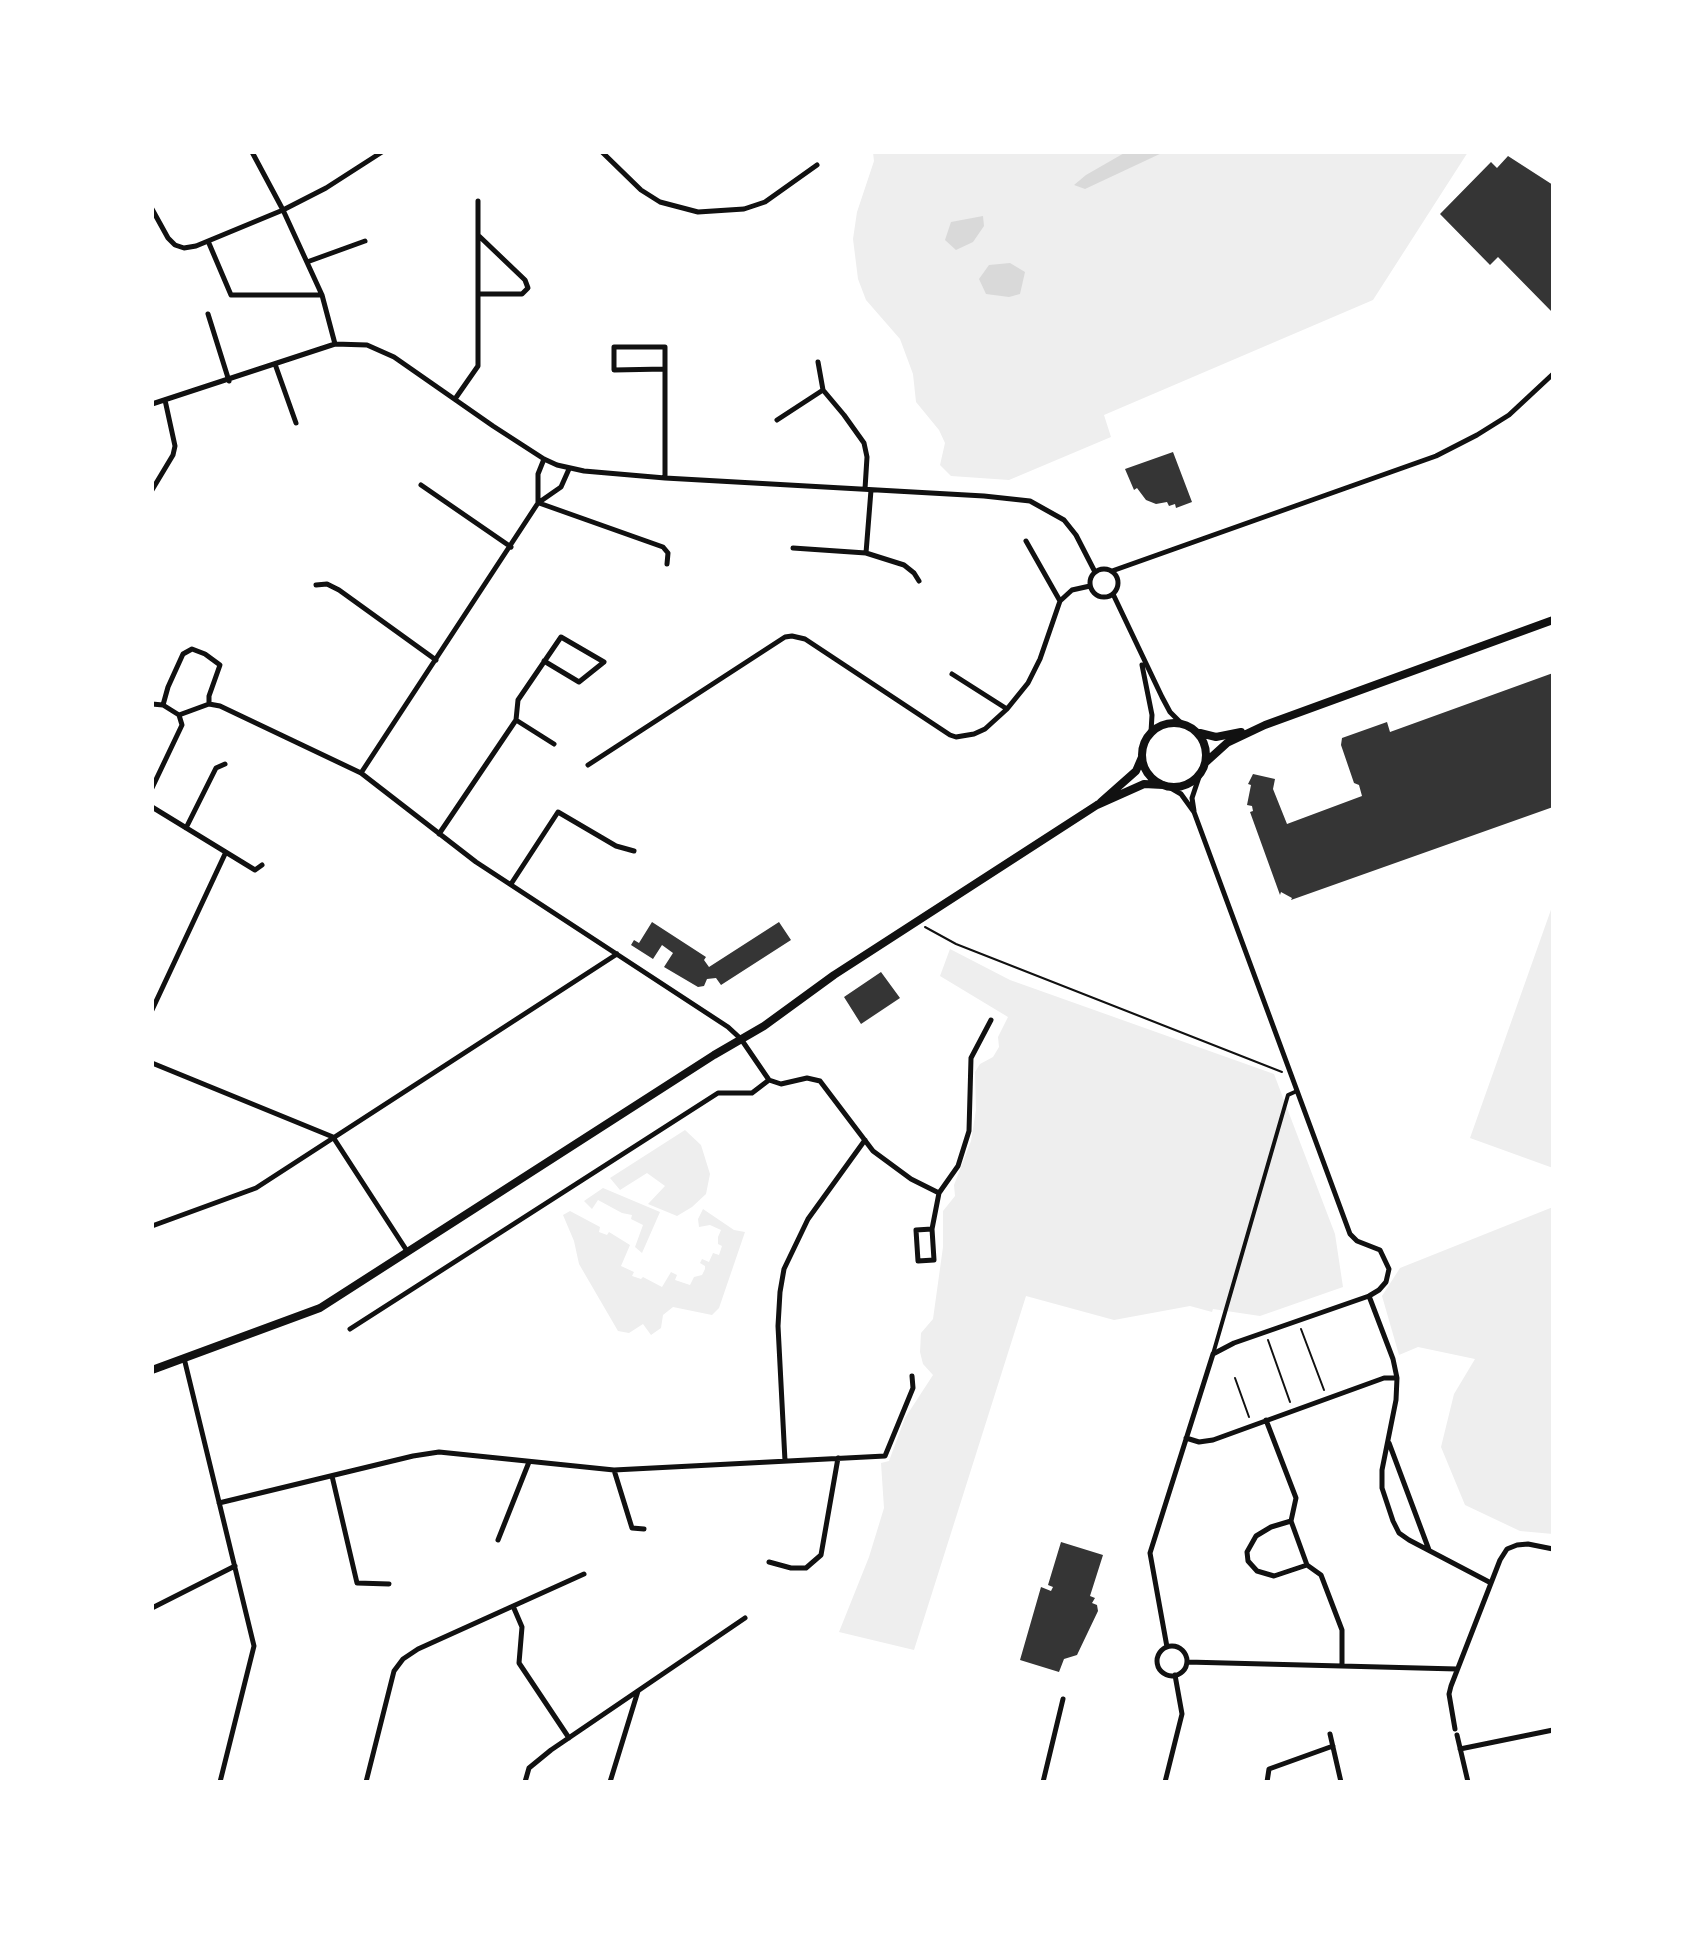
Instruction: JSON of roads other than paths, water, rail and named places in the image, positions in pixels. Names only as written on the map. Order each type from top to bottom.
[{"type":"main road","points":[[1097,805],[1144,784],[1182,786],[1191,783],[1206,762],[1227,743],[1265,725],[1553,620]]},
{"type":"main road","points":[[152,1370],[320,1308],[741,1039],[1097,805],[1136,771],[1143,746],[1151,732],[1162,725],[1181,723],[1216,737],[1265,725]]},
{"type":"main road","points":[[1196,730],[1206,749],[1206,762]]},
{"type":"main road","points":[[1142,757],[1148,774],[1166,786]]},
{"type":"street","points":[[252,152],[322,295],[335,344]]},
{"type":"street","points":[[152,209],[175,245],[184,248],[196,246],[283,210],[326,188],[382,152]]},
{"type":"street","points":[[602,152],[641,190],[660,202],[698,212],[744,209],[765,202],[817,165]]},
{"type":"street","points":[[455,399],[478,366],[478,201]]},
{"type":"street","points":[[479,236],[525,280],[528,288],[522,294],[479,294]]},
{"type":"street","points":[[208,241],[231,295],[322,295]]},
{"type":"street","points":[[307,262],[365,241]]},
{"type":"street","points":[[208,314],[229,381]]},
{"type":"street","points":[[152,404],[335,344],[356,343],[377,347],[544,459],[569,469],[1030,501],[1064,520],[1076,535],[1095,572]]},
{"type":"street","points":[[665,369],[614,370],[614,347],[665,347],[665,369],[665,478]]},
{"type":"street","points":[[818,362],[823,390],[864,443],[868,490],[866,553]]},
{"type":"street","points":[[275,364],[296,423]]},
{"type":"street","points":[[1113,594],[1099,596],[1090,586],[1095,572],[1104,569],[1112,571],[1436,456],[1509,415],[1553,374]]},
{"type":"street","points":[[777,420],[823,390]]},
{"type":"street","points":[[152,490],[175,446],[165,400]]},
{"type":"street","points":[[538,503],[538,474],[544,459]]},
{"type":"street","points":[[361,773],[538,503],[561,487],[569,469]]},
{"type":"street","points":[[421,485],[511,547]]},
{"type":"street","points":[[538,503],[663,547],[668,553],[667,564]]},
{"type":"street","points":[[1026,541],[1060,601]]},
{"type":"street","points":[[793,548],[866,553],[904,565],[919,581]]},
{"type":"street","points":[[1112,571],[1118,583],[1113,594],[1140,656],[1170,712],[1181,723]]},
{"type":"street","points":[[316,585],[327,584],[339,590],[436,660]]},
{"type":"street","points":[[588,765],[785,637],[792,636],[805,639],[956,737],[974,734],[985,729],[1007,709],[1035,672],[1060,601],[1072,590],[1090,586]]},
{"type":"street","points":[[439,834],[516,720],[518,700],[544,661],[561,637],[604,662],[579,682],[544,661]]},
{"type":"street","points":[[163,705],[183,654],[192,649],[220,665],[209,704]]},
{"type":"street","points":[[1140,656],[1152,715],[1151,732]]},
{"type":"street","points":[[952,674],[1007,709]]},
{"type":"street","points":[[152,704],[163,705],[179,715],[182,725],[152,788]]},
{"type":"street","points":[[179,715],[209,704],[220,706],[361,773],[439,834],[511,884],[728,1027],[741,1039],[769,1080],[781,1084],[807,1078],[820,1081],[873,1151],[899,1172],[939,1193]]},
{"type":"street","points":[[516,720],[554,744]]},
{"type":"street","points":[[186,828],[216,768],[225,764]]},
{"type":"street","points":[[1200,774],[1192,798],[1194,812],[1350,1234],[1357,1241],[1380,1250],[1389,1269],[1386,1282],[1369,1296],[1265,1332],[1213,1354]]},
{"type":"street","points":[[1166,786],[1181,794],[1194,812]]},
{"type":"street","points":[[152,807],[255,870],[262,865]]},
{"type":"street","points":[[511,884],[558,812],[616,846],[634,851]]},
{"type":"street","points":[[152,1010],[225,854]]},
{"type":"street","points":[[152,1226],[256,1188],[617,954]]},
{"type":"street","points":[[932,1229],[916,1230],[918,1261],[934,1260],[932,1229],[939,1193],[958,1166],[969,1131],[971,1058],[991,1020]]},
{"type":"street","points":[[152,1063],[333,1137],[407,1251]]},
{"type":"street","points":[[350,1329],[718,1093],[752,1093],[769,1080]]},
{"type":"street","points":[[1167,1647],[1150,1553],[1213,1354],[1288,1095],[1297,1091]]},
{"type":"street","points":[[785,1461],[778,1337],[784,1269],[808,1219],[865,1140]]},
{"type":"street","points":[[1369,1296],[1397,1378],[1396,1400],[1382,1470],[1382,1488],[1393,1521],[1399,1533],[1491,1583]]},
{"type":"street","points":[[184,1358],[254,1646],[220,1782]]},
{"type":"street","points":[[219,1503],[439,1452],[614,1470],[885,1456],[913,1388],[912,1376]]},
{"type":"street","points":[[1186,1438],[1199,1442],[1213,1440],[1384,1378],[1397,1378]]},
{"type":"street","points":[[1266,1420],[1296,1498],[1291,1521],[1307,1565],[1321,1575],[1342,1630],[1342,1665]]},
{"type":"street","points":[[1388,1440],[1430,1551]]},
{"type":"street","points":[[769,1562],[791,1568],[806,1568],[821,1555],[838,1458]]},
{"type":"street","points":[[498,1540],[529,1462]]},
{"type":"street","points":[[614,1470],[632,1528],[644,1529]]},
{"type":"street","points":[[332,1476],[357,1583],[389,1584]]},
{"type":"street","points":[[1291,1521],[1256,1536],[1247,1552],[1248,1561],[1257,1571],[1274,1576],[1307,1565]]},
{"type":"street","points":[[1468,1782],[1449,1694],[1457,1669],[1507,1549],[1528,1544],[1553,1549]]},
{"type":"street","points":[[152,1608],[235,1566]]},
{"type":"street","points":[[366,1782],[394,1671],[403,1659],[418,1649],[584,1574]]},
{"type":"street","points":[[513,1606],[522,1627],[519,1663],[569,1738]]},
{"type":"street","points":[[525,1782],[529,1768],[569,1738],[745,1618]]},
{"type":"street","points":[[1167,1647],[1181,1649],[1187,1662],[1183,1671],[1175,1675],[1161,1671],[1157,1662],[1159,1653],[1167,1647]]},
{"type":"street","points":[[1187,1662],[1457,1669]]},
{"type":"street","points":[[1165,1782],[1182,1714],[1175,1675]]},
{"type":"street","points":[[610,1782],[638,1691]]},
{"type":"street","points":[[1043,1782],[1063,1699]]},
{"type":"street","points":[[1460,1749],[1553,1730]]},
{"type":"street","points":[[1330,1734],[1341,1782]]},
{"type":"street","points":[[1267,1782],[1269,1769],[1333,1746]]}]
